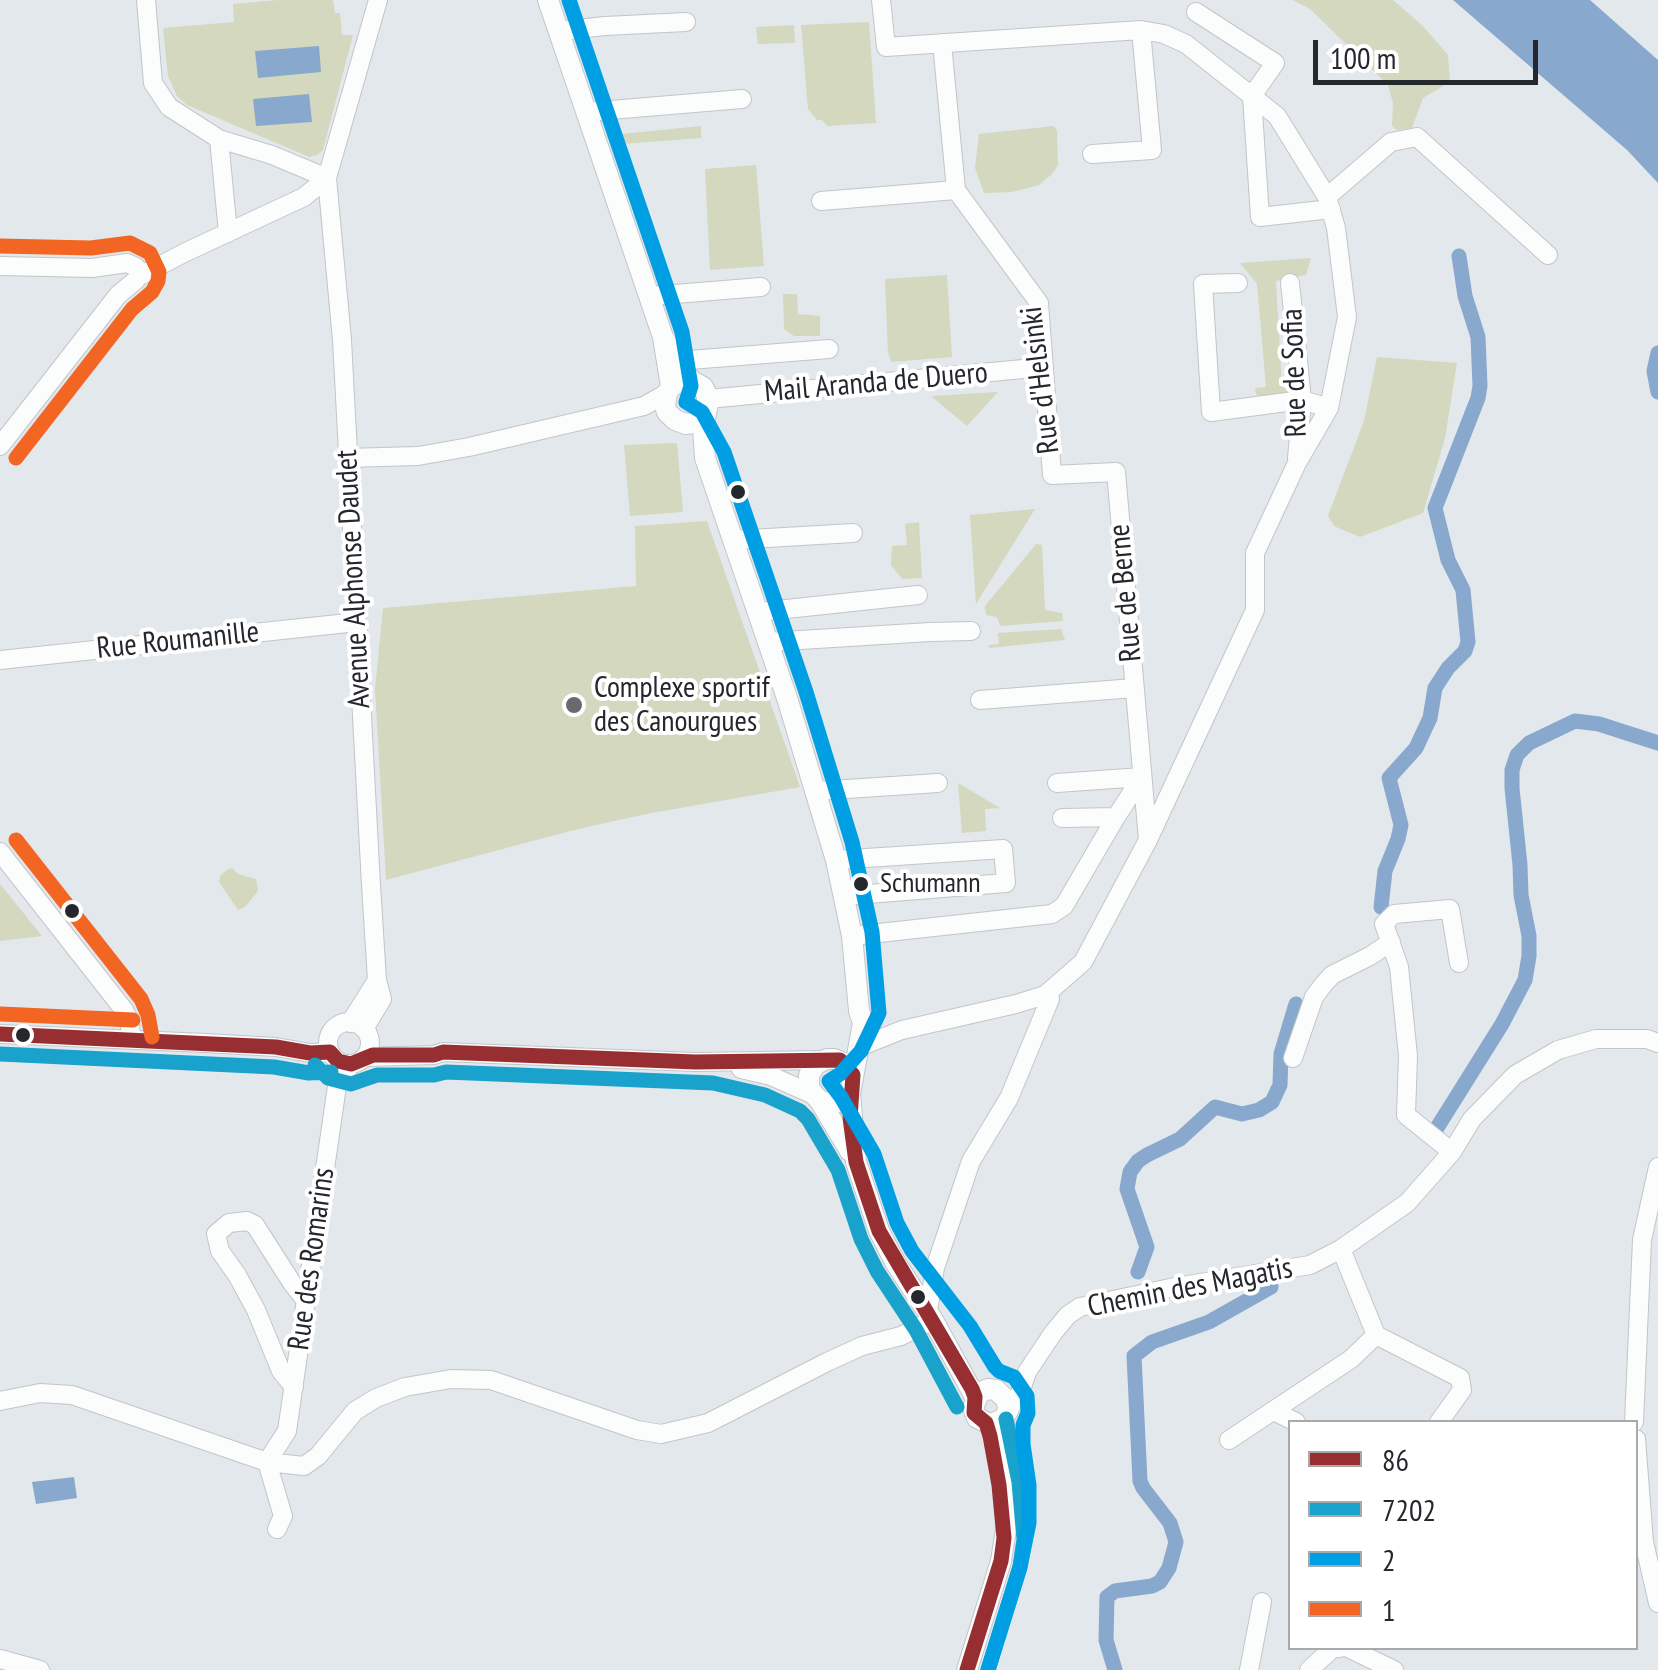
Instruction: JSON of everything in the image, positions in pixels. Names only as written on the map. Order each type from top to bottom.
[{"type":"main road","points":[[548,0],[685,401],[703,428],[705,458],[836,860],[852,936],[861,1017],[859,1047],[845,1099],[833,1104],[816,1098]]},
{"type":"main road","points":[[663,337],[677,361],[685,401]]},
{"type":"main road","points":[[861,1017],[846,1039],[816,1064],[808,1082],[856,1162],[880,1231],[896,1262],[954,1338],[985,1392],[1004,1396],[999,1418],[1009,1522],[1002,1561],[967,1670]]},
{"type":"main road","points":[[824,1060],[840,1060],[850,1069],[856,1162]]},
{"type":"main road","points":[[985,1392],[974,1413],[999,1418]]},
{"type":"street","points":[[146,0],[153,84],[169,107],[219,139],[327,178]]},
{"type":"street","points":[[0,446],[126,278],[304,197],[327,178],[378,0]]},
{"type":"street","points":[[859,1047],[902,1030],[1045,995],[1083,962],[1148,840],[1255,610],[1255,553],[1297,464],[1329,408],[1348,317],[1329,203],[1277,116],[1186,44],[1164,34],[1141,30],[886,47],[881,0]]},
{"type":"street","points":[[1196,12],[1275,62],[1252,96],[1260,217],[1329,203],[1391,142],[1417,137],[1548,255]]},
{"type":"street","points":[[560,31],[686,22]]},
{"type":"street","points":[[1092,154],[1152,150],[1141,30]]},
{"type":"street","points":[[822,202],[956,190],[942,43]]},
{"type":"street","points":[[587,112],[742,99]]},
{"type":"street","points":[[219,139],[228,233]]},
{"type":"street","name":"Avenue Alphonse Daudet","points":[[327,178],[339,300],[378,980],[349,1045]]},
{"type":"street","name":"Rue d'Helsinki","points":[[956,190],[1039,303],[1052,476]]},
{"type":"street","points":[[0,266],[92,268],[126,278]]},
{"type":"street","name":"Rue de Sofia","points":[[1290,282],[1302,400],[1297,464]]},
{"type":"street","points":[[1238,283],[1203,284],[1211,412],[1302,400],[1329,408]]},
{"type":"street","points":[[650,296],[761,286]]},
{"type":"street","points":[[677,361],[829,349]]},
{"type":"street","name":"Mail Aranda de Duero","points":[[685,401],[1044,367]]},
{"type":"street","points":[[347,458],[418,456],[514,438],[644,406],[685,401]]},
{"type":"street","name":"Rue de Berne","points":[[1052,476],[1116,472],[1148,840]]},
{"type":"street","points":[[733,540],[853,534]]},
{"type":"street","points":[[758,612],[918,596]]},
{"type":"street","name":"Rue Roumanille","points":[[0,660],[357,622]]},
{"type":"street","points":[[768,642],[971,631]]},
{"type":"street","points":[[980,700],[1134,688]]},
{"type":"street","points":[[1056,784],[1162,782],[1184,761]]},
{"type":"street","points":[[816,791],[938,782]]},
{"type":"street","points":[[852,936],[1052,914],[1064,906],[1116,817],[1143,783]]},
{"type":"street","points":[[1062,818],[1116,817]]},
{"type":"street","points":[[836,860],[1003,848],[1006,883],[843,896]]},
{"type":"street","points":[[0,852],[124,1010],[130,1020],[132,1040]]},
{"type":"street","points":[[1452,1152],[1406,1115],[1408,1056],[1399,967],[1384,924],[1394,914],[1450,908],[1459,964]]},
{"type":"street","points":[[1293,1058],[1314,996],[1323,985],[1332,975],[1390,942]]},
{"type":"street","points":[[0,1400],[40,1394],[72,1395],[267,1462],[304,1466],[318,1456],[356,1411],[376,1398],[416,1384],[451,1378],[490,1380],[636,1430],[662,1434],[708,1423],[862,1346],[901,1336],[926,1305],[971,1161],[1010,1098],[1050,998]]},
{"type":"street","points":[[861,1017],[902,1030]]},
{"type":"street","points":[[0,1034],[276,1047],[349,1045],[434,1055],[443,1052],[716,1063],[824,1060]]},
{"type":"street","name":"Chemin des Magatis","points":[[999,1418],[1020,1393],[1026,1372],[1068,1315],[1080,1307],[1310,1265],[1407,1204],[1452,1152],[1472,1119],[1516,1074],[1558,1050],[1596,1040],[1647,1039],[1658,1043]]},
{"type":"street","name":"Rue des Romarins","points":[[287,1431],[338,1086],[349,1045]]},
{"type":"street","points":[[716,1063],[771,1076],[816,1098]]},
{"type":"street","points":[[1634,1420],[1642,1240],[1658,1168]]},
{"type":"street","points":[[294,1387],[281,1371],[256,1310],[220,1251],[216,1234],[229,1223],[247,1221],[255,1225],[306,1301]]},
{"type":"street","points":[[1341,1249],[1376,1335],[1460,1378],[1462,1390],[1440,1420]]},
{"type":"street","points":[[1229,1440],[1351,1359],[1376,1335]]},
{"type":"street","points":[[985,1392],[1026,1372]]},
{"type":"street","points":[[1273,1411],[1292,1420]]},
{"type":"street","points":[[287,1431],[304,1466]]},
{"type":"street","points":[[277,1530],[283,1516],[267,1462],[287,1431]]},
{"type":"street","points":[[1638,1465],[1644,1542],[1658,1602]]},
{"type":"street","points":[[1249,1670],[1262,1602]]},
{"type":"street","points":[[1309,1670],[1331,1650]]},
{"type":"street","points":[[1352,1650],[1394,1670]]},
{"type":"street","points":[[0,1660],[40,1670]]},
{"type":"green space","points":[[333,0],[335,13],[340,13],[342,35],[353,35],[323,150],[309,157],[187,105],[177,96],[168,76],[163,28],[234,22],[233,4]]},
{"type":"green space","points":[[1293,0],[1393,0],[1448,55],[1450,82],[1423,98],[1412,128],[1397,130],[1392,126],[1393,103],[1388,85],[1310,9]]},
{"type":"green space","points":[[869,22],[876,123],[827,126],[808,109],[801,25]]},
{"type":"green space","points":[[794,25],[795,43],[758,44],[756,27]]},
{"type":"green space","points":[[701,126],[701,138],[622,144],[621,134]]},
{"type":"green space","points":[[1054,126],[1058,165],[1052,174],[1039,185],[1012,192],[984,193],[975,168],[979,134]]},
{"type":"green space","points":[[756,165],[764,266],[710,270],[705,169]]},
{"type":"green space","points":[[1311,258],[1306,275],[1276,281],[1282,387],[1296,389],[1292,394],[1260,397],[1255,388],[1266,387],[1257,284],[1240,263]]},
{"type":"green space","points":[[947,275],[952,357],[891,362],[885,279]]},
{"type":"green space","points":[[783,294],[797,294],[798,314],[820,316],[820,336],[794,336],[784,329]]},
{"type":"green space","points":[[1377,357],[1457,363],[1445,438],[1423,513],[1360,537],[1334,526],[1328,516],[1364,421]]},
{"type":"green space","points":[[998,392],[967,426],[931,396]]},
{"type":"green space","points":[[677,443],[683,512],[630,516],[624,445]]},
{"type":"green space","points":[[1035,509],[976,604],[970,515]]},
{"type":"green space","name":"Complexe sportif des Canourgues","points":[[707,521],[800,787],[574,830],[386,880],[375,689],[383,608],[636,586],[635,526]]},
{"type":"green space","points":[[919,522],[922,578],[902,579],[891,565],[892,546],[907,545],[905,524]]},
{"type":"green space","points":[[1036,544],[1042,545],[1045,610],[1062,613],[1063,621],[1000,626],[997,617],[986,615],[985,606]]},
{"type":"green space","points":[[1061,629],[1065,640],[989,648],[999,644],[998,633]]},
{"type":"green space","points":[[958,783],[1000,808],[985,809],[986,831],[962,833]]},
{"type":"green space","points":[[232,868],[256,879],[258,891],[238,910],[219,882],[220,876]]},
{"type":"green space","points":[[0,884],[42,936],[0,941]]},
{"type":"water","points":[[1453,0],[1590,0],[1658,60],[1658,183],[1627,150]]},
{"type":"water","points":[[319,46],[321,72],[258,78],[255,51]]},
{"type":"water","points":[[309,94],[312,122],[256,126],[253,99]]},
{"type":"water","points":[[74,1477],[77,1498],[36,1504],[32,1482]]},
{"type":"waterway","points":[[1381,907],[1385,871],[1401,825],[1389,778],[1416,748],[1430,718],[1435,688],[1468,642],[1463,590],[1448,560],[1435,508],[1480,386],[1478,337],[1465,296],[1459,256]]},
{"type":"waterway","points":[[1658,353],[1654,371],[1658,392]]},
{"type":"waterway","points":[[1435,1131],[1525,980],[1529,936],[1521,895],[1512,788],[1517,755],[1529,743],[1575,721],[1599,724],[1658,743]]},
{"type":"waterway","points":[[1138,1272],[1147,1247],[1127,1189],[1130,1172],[1147,1155],[1180,1139],[1215,1107],[1242,1114],[1272,1102],[1280,1085],[1281,1054],[1296,1004]]},
{"type":"waterway","points":[[1115,1670],[1106,1640],[1107,1597],[1115,1591],[1160,1582],[1169,1568],[1176,1542],[1170,1523],[1140,1481],[1134,1356],[1152,1342],[1209,1322],[1271,1287]]},
{"type":"transit line","name":"2","points":[[569,0],[682,332],[691,386],[686,402],[702,412],[724,452],[806,692],[852,842],[872,932],[879,1013],[861,1051],[829,1081],[874,1154],[897,1223],[912,1251],[970,1326],[995,1367],[1014,1377],[1027,1396],[1023,1444],[1029,1523],[1020,1567],[988,1670]]},
{"type":"transit line","name":"1","points":[[0,246],[91,248],[130,243],[150,253],[159,272],[152,292],[132,309],[16,458]]},
{"type":"transit line","name":"1","points":[[16,840],[141,999],[152,1037]]},
{"type":"transit line","name":"1","points":[[1,1014],[133,1020]]},
{"type":"transit line","name":"86","points":[[0,1034],[276,1047],[330,1052],[338,1061],[351,1064],[373,1055],[443,1052],[695,1062],[840,1060],[853,1075],[850,1118],[856,1162],[879,1231],[972,1389],[974,1413],[986,1423],[990,1436],[1004,1538],[1001,1561],[967,1670]]},
{"type":"transit line","name":"7202","points":[[0,1054],[331,1072]]},
{"type":"transit line","name":"7202","points":[[315,1065],[328,1078],[351,1084],[377,1075],[446,1072],[713,1083],[765,1095],[800,1111],[838,1170],[861,1239],[877,1271],[916,1330],[957,1407]]},
{"type":"transit line","name":"7202","points":[[988,1670],[1020,1567],[1024,1539],[1019,1482],[1006,1419]]},
{"type":"place","name":"Complexe sportif des Canourgues","points":[[574,705]]},
{"type":"place","name":"Schumann","points":[[861,884]]}]
